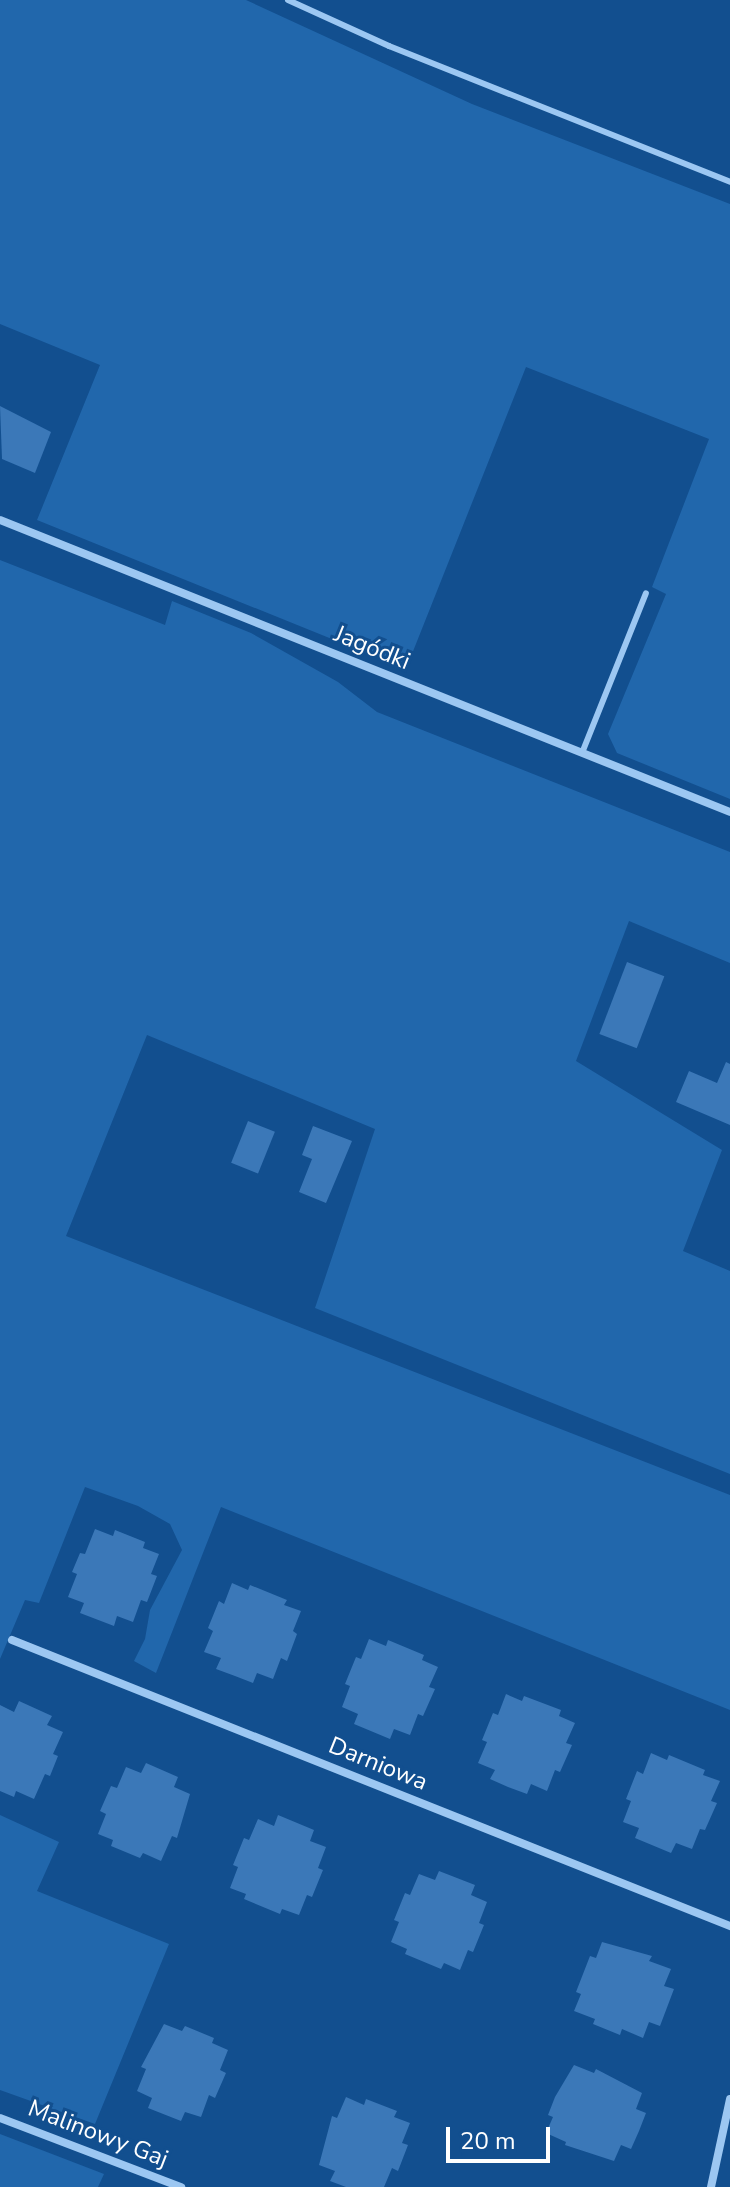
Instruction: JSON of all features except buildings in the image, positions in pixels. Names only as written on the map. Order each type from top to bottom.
[{"type":"street","name":"Jagódki","points":[[0,520],[730,812]]},
{"type":"street","name":"Darniowa","points":[[12,1640],[730,1926]]},
{"type":"street","points":[[711,2187],[730,2099]]},
{"type":"street","name":"Malinowy Gaj","points":[[0,2118],[181,2187]]},
{"type":"lane","points":[[288,0],[389,46],[730,182]]},
{"type":"lane","points":[[582,753],[646,593]]},
{"type":"shaded area","points":[[0,0],[246,0],[472,104],[730,204],[730,799],[617,753],[608,734],[666,594],[652,587],[709,439],[526,367],[406,669],[37,520],[100,365],[0,324]]},
{"type":"shaded area","points":[[0,560],[165,625],[172,601],[251,633],[338,682],[377,712],[730,852],[730,963],[629,921],[576,1061],[722,1150],[683,1251],[730,1271],[730,1474],[315,1308],[375,1129],[147,1035],[66,1236],[730,1495],[730,1710],[221,1507],[156,1673],[134,1661],[145,1639],[150,1610],[182,1550],[170,1524],[138,1506],[85,1487],[39,1603],[25,1600],[0,1659]]},
{"type":"shaded area","points":[[0,1815],[59,1842],[37,1891],[169,1944],[95,2124],[0,2090]]},
{"type":"shaded area","points":[[0,2134],[104,2174],[98,2187],[0,2187]]}]
